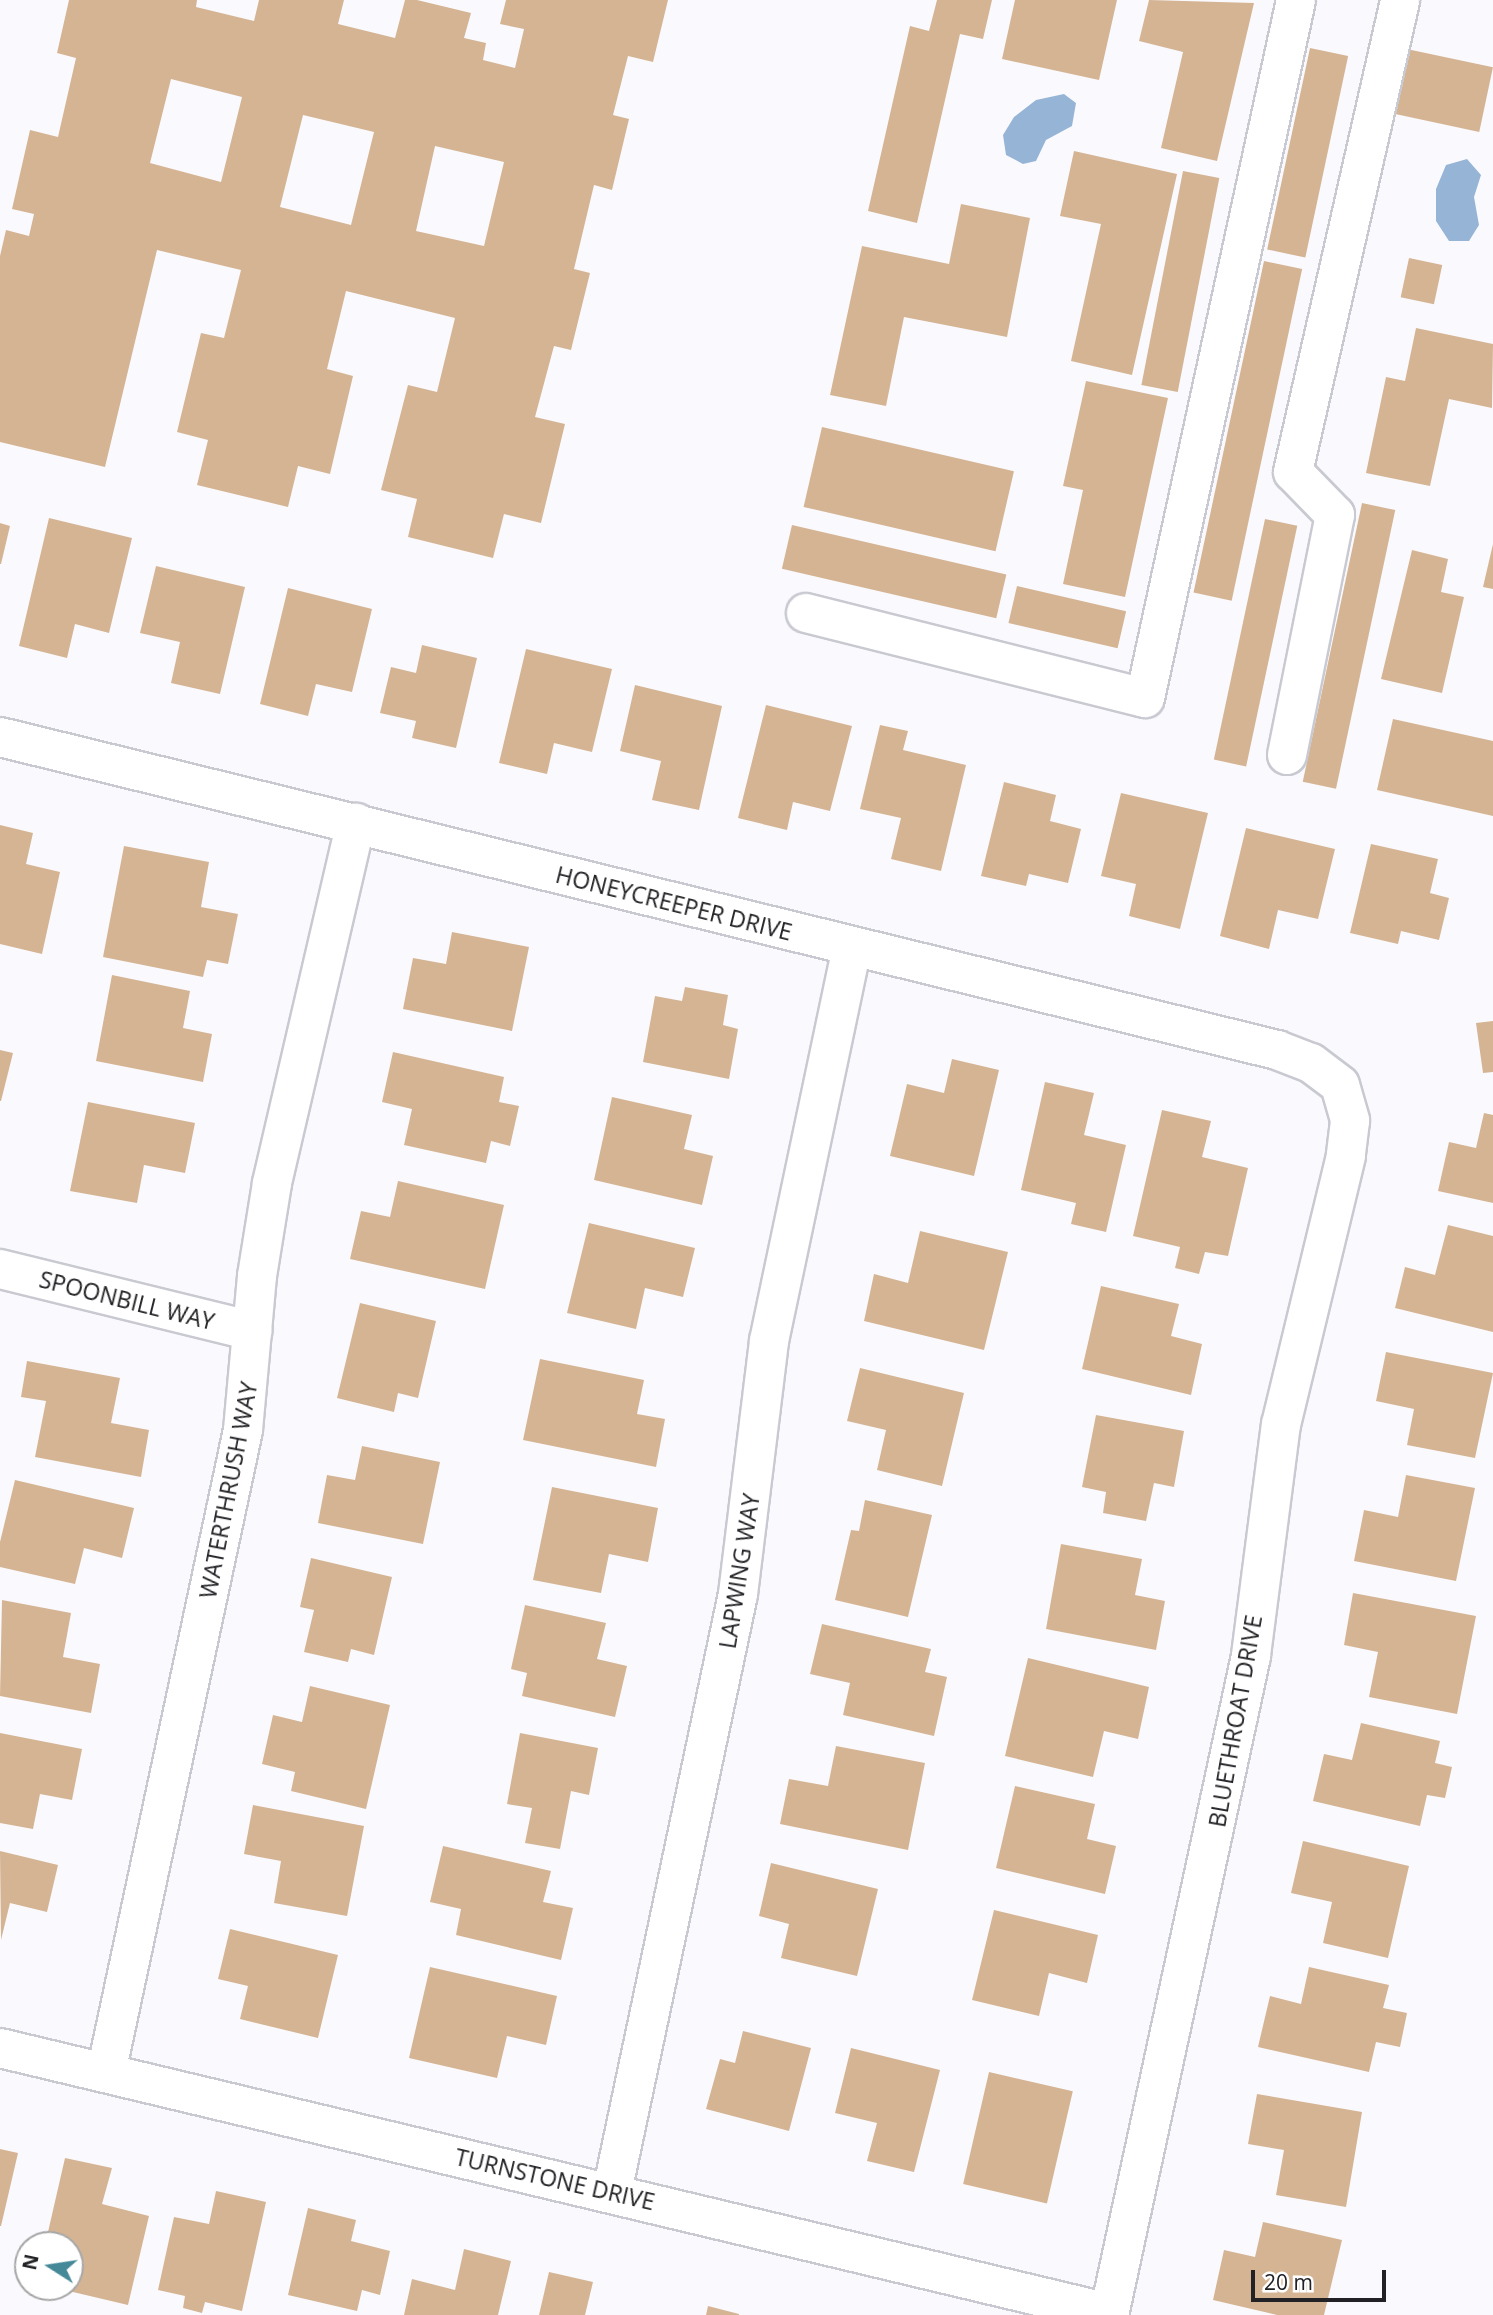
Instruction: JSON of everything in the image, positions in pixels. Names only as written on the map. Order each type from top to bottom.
[{"type":"street","points":[[806,613],[1145,698],[1296,0]]},
{"type":"street","points":[[1287,755],[1335,515],[1293,472],[1400,0]]},
{"type":"street","name":"HONEYCREEPER DRIVE","points":[[0,737],[1277,1050],[1311,1063],[1340,1085]]},
{"type":"street","name":"WATERTHRUSH WAY","points":[[106,2073],[233,1480],[272,1183],[356,823]]},
{"type":"street","name":"LAPWING WAY","points":[[612,2192],[738,1594],[769,1341],[852,947]]},
{"type":"street","name":"BLUETHROAT DRIVE","points":[[1109,2314],[1251,1656],[1281,1424],[1346,1156],[1350,1121],[1340,1085]]},
{"type":"street","name":"SPOONBILL WAY","points":[[0,1269],[253,1331]]},
{"type":"street","name":"TURNSTONE DRIVE","points":[[0,2048],[612,2192],[1109,2314]]},
{"type":"water","points":[[1064,94],[1076,103],[1072,126],[1046,140],[1036,161],[1023,164],[1006,155],[1003,135],[1014,117],[1036,100]]},
{"type":"water","points":[[1467,159],[1481,175],[1474,197],[1479,225],[1469,241],[1449,241],[1436,221],[1436,189],[1446,165]]},
{"type":"building","points":[[69,0],[197,0],[196,7],[254,21],[259,0],[344,0],[338,24],[395,38],[405,0],[417,0],[471,13],[464,38],[486,43],[483,60],[515,68],[524,29],[500,24],[506,0],[668,0],[653,62],[628,56],[613,115],[629,119],[612,190],[594,185],[574,269],[590,273],[571,350],[554,346],[535,417],[565,424],[541,523],[504,514],[493,558],[408,537],[417,499],[381,490],[408,385],[437,392],[455,318],[346,291],[327,369],[353,376],[330,474],[298,466],[288,507],[197,485],[208,440],[177,432],[201,333],[224,338],[241,270],[157,250],[105,467],[0,442],[0,256],[6,230],[29,236],[34,214],[12,209],[30,130],[58,137],[76,58],[57,53]],"holes":[[[171,79],[242,97],[221,182],[150,163]],[[303,115],[374,132],[351,225],[280,207]],[[435,146],[504,162],[484,246],[416,231]]]},
{"type":"building","points":[[937,0],[992,0],[983,39],[960,34],[917,223],[868,211],[910,26],[929,31]]},
{"type":"building","points":[[1015,0],[1117,0],[1099,80],[1002,59]]},
{"type":"building","points":[[1149,0],[1254,3],[1217,161],[1161,148],[1183,52],[1139,41]]},
{"type":"building","points":[[1310,48],[1348,56],[1305,258],[1267,249]]},
{"type":"building","points":[[1402,48],[1493,67],[1479,132],[1388,113]]},
{"type":"building","points":[[1074,151],[1177,174],[1132,375],[1071,361],[1101,224],[1060,216]]},
{"type":"building","points":[[1183,171],[1219,178],[1178,392],[1141,385]]},
{"type":"building","points":[[961,204],[1030,218],[1007,337],[904,317],[886,406],[830,395],[862,246],[949,264]]},
{"type":"building","points":[[1409,258],[1442,265],[1434,304],[1401,297]]},
{"type":"building","points":[[1264,261],[1302,269],[1232,601],[1194,593]]},
{"type":"building","points":[[1416,328],[1493,344],[1492,408],[1449,399],[1430,486],[1366,473],[1386,377],[1405,381]]},
{"type":"building","points":[[1086,381],[1168,398],[1125,597],[1063,584],[1083,490],[1063,486]]},
{"type":"building","points":[[822,427],[1014,471],[996,551],[804,507]]},
{"type":"building","points":[[1362,503],[1395,510],[1336,789],[1303,782]]},
{"type":"building","points":[[49,518],[132,538],[109,633],[75,624],[67,658],[19,646]]},
{"type":"building","points":[[1265,519],[1297,526],[1246,766],[1214,760]]},
{"type":"building","points":[[0,523],[10,526],[1,564],[0,564]]},
{"type":"building","points":[[792,525],[1006,574],[996,618],[782,569]]},
{"type":"building","points":[[1493,544],[1493,589],[1483,587]]},
{"type":"building","points":[[1412,550],[1448,559],[1441,592],[1464,597],[1442,693],[1381,679]]},
{"type":"building","points":[[156,566],[245,587],[220,694],[171,683],[180,642],[140,633]]},
{"type":"building","points":[[1017,586],[1126,611],[1118,648],[1008,623]]},
{"type":"building","points":[[288,588],[372,609],[352,692],[316,684],[308,716],[260,704]]},
{"type":"building","points":[[422,645],[477,658],[456,748],[412,738],[416,721],[380,713],[391,667],[416,673]]},
{"type":"building","points":[[526,649],[612,669],[592,752],[554,743],[547,774],[499,763]]},
{"type":"building","points":[[635,685],[722,706],[699,810],[652,800],[661,761],[620,751]]},
{"type":"building","points":[[766,705],[852,726],[830,811],[793,802],[787,830],[738,818]]},
{"type":"building","points":[[1393,719],[1493,741],[1493,816],[1377,790]]},
{"type":"building","points":[[880,725],[908,731],[903,750],[966,765],[941,871],[891,859],[901,818],[860,809]]},
{"type":"building","points":[[1004,782],[1056,795],[1050,821],[1081,829],[1068,883],[1029,874],[1026,886],[981,876]]},
{"type":"building","points":[[1121,793],[1208,813],[1180,929],[1129,916],[1136,884],[1101,876]]},
{"type":"building","points":[[0,825],[33,833],[26,864],[60,872],[42,954],[0,944]]},
{"type":"building","points":[[1246,828],[1335,849],[1318,919],[1278,910],[1269,949],[1220,936]]},
{"type":"building","points":[[1371,844],[1438,859],[1430,893],[1449,898],[1439,940],[1401,931],[1398,944],[1350,933]]},
{"type":"building","points":[[124,846],[209,862],[201,907],[238,914],[228,964],[207,960],[203,977],[103,957]]},
{"type":"building","points":[[452,932],[529,947],[512,1031],[403,1009],[413,958],[446,964]]},
{"type":"building","points":[[112,975],[190,991],[183,1028],[212,1034],[203,1082],[96,1061]]},
{"type":"building","points":[[685,987],[728,995],[723,1025],[738,1029],[729,1079],[643,1062],[655,996],[682,1001]]},
{"type":"building","points":[[1493,1021],[1493,1072],[1483,1073],[1476,1023]]},
{"type":"building","points":[[0,1050],[13,1053],[1,1101],[0,1101]]},
{"type":"building","points":[[393,1052],[504,1077],[499,1102],[519,1106],[510,1146],[491,1141],[486,1163],[404,1145],[412,1109],[382,1102]]},
{"type":"building","points":[[952,1059],[999,1070],[974,1176],[890,1156],[907,1084],[944,1093]]},
{"type":"building","points":[[1045,1082],[1094,1093],[1084,1135],[1126,1145],[1106,1232],[1071,1224],[1076,1203],[1021,1190]]},
{"type":"building","points":[[612,1097],[692,1115],[684,1149],[713,1156],[702,1205],[594,1180]]},
{"type":"building","points":[[88,1102],[195,1123],[185,1173],[144,1165],[137,1203],[70,1191]]},
{"type":"building","points":[[1162,1110],[1211,1121],[1202,1157],[1248,1168],[1228,1256],[1205,1252],[1199,1274],[1175,1268],[1180,1247],[1133,1236]]},
{"type":"building","points":[[1484,1113],[1493,1115],[1493,1203],[1438,1191],[1449,1142],[1476,1148]]},
{"type":"building","points":[[398,1181],[504,1205],[485,1289],[350,1259],[361,1211],[390,1217]]},
{"type":"building","points":[[589,1223],[695,1248],[683,1297],[645,1288],[636,1329],[567,1313]]},
{"type":"building","points":[[1448,1225],[1493,1236],[1493,1332],[1395,1308],[1405,1267],[1435,1275]]},
{"type":"building","points":[[920,1231],[1008,1252],[984,1350],[864,1321],[874,1274],[908,1283]]},
{"type":"building","points":[[1101,1286],[1179,1304],[1171,1336],[1202,1344],[1191,1395],[1082,1369]]},
{"type":"building","points":[[360,1303],[436,1321],[418,1398],[398,1393],[394,1412],[337,1398]]},
{"type":"building","points":[[1386,1352],[1493,1373],[1475,1458],[1407,1445],[1414,1409],[1376,1401]]},
{"type":"building","points":[[540,1359],[644,1380],[637,1414],[665,1419],[656,1467],[523,1440]]},
{"type":"building","points":[[27,1361],[120,1378],[111,1423],[149,1430],[141,1477],[35,1457],[46,1401],[21,1397]]},
{"type":"building","points":[[860,1368],[964,1393],[942,1486],[877,1470],[886,1430],[847,1421]]},
{"type":"building","points":[[1096,1415],[1184,1431],[1174,1487],[1154,1483],[1146,1521],[1103,1513],[1106,1492],[1082,1487]]},
{"type":"building","points":[[362,1446],[440,1462],[423,1544],[318,1523],[327,1475],[355,1480]]},
{"type":"building","points":[[1406,1475],[1475,1488],[1456,1581],[1354,1561],[1364,1510],[1398,1517]]},
{"type":"building","points":[[15,1480],[134,1508],[122,1558],[84,1548],[75,1584],[0,1567],[0,1542]]},
{"type":"building","points":[[552,1487],[658,1508],[648,1562],[609,1554],[601,1593],[533,1580]]},
{"type":"building","points":[[865,1500],[932,1515],[908,1617],[835,1600],[851,1530],[859,1531]]},
{"type":"building","points":[[1061,1544],[1142,1559],[1135,1595],[1165,1601],[1156,1650],[1046,1629]]},
{"type":"building","points":[[311,1558],[392,1577],[374,1655],[351,1649],[348,1662],[304,1652],[314,1610],[300,1607]]},
{"type":"building","points":[[1353,1593],[1476,1616],[1457,1714],[1369,1697],[1378,1652],[1344,1645]]},
{"type":"building","points":[[2,1600],[71,1613],[63,1657],[100,1664],[91,1713],[0,1696]]},
{"type":"building","points":[[525,1605],[606,1623],[597,1659],[627,1666],[615,1717],[522,1696],[527,1673],[511,1669]]},
{"type":"building","points":[[822,1624],[931,1649],[925,1672],[947,1677],[934,1736],[843,1715],[850,1683],[810,1674]]},
{"type":"building","points":[[1028,1658],[1149,1687],[1138,1739],[1104,1731],[1093,1777],[1005,1756]]},
{"type":"building","points":[[310,1686],[390,1705],[366,1809],[291,1791],[295,1772],[262,1764],[273,1715],[302,1722]]},
{"type":"building","points":[[1361,1723],[1440,1741],[1435,1763],[1452,1767],[1445,1798],[1427,1795],[1420,1826],[1313,1801],[1324,1754],[1352,1760]]},
{"type":"building","points":[[0,1733],[82,1749],[72,1800],[40,1794],[33,1829],[0,1823]]},
{"type":"building","points":[[520,1733],[598,1748],[589,1795],[571,1791],[560,1849],[525,1843],[532,1808],[507,1804]]},
{"type":"building","points":[[836,1746],[925,1763],[908,1850],[780,1824],[789,1779],[828,1786]]},
{"type":"building","points":[[1015,1786],[1095,1804],[1087,1839],[1116,1846],[1105,1894],[996,1868]]},
{"type":"building","points":[[253,1805],[364,1826],[347,1916],[274,1903],[281,1861],[244,1854]]},
{"type":"building","points":[[1303,1841],[1409,1866],[1388,1958],[1323,1943],[1332,1902],[1291,1893]]},
{"type":"building","points":[[443,1846],[551,1871],[543,1902],[573,1908],[561,1960],[456,1935],[461,1909],[430,1902]]},
{"type":"building","points":[[0,1851],[58,1865],[47,1912],[10,1903],[1,1940]]},
{"type":"building","points":[[771,1863],[878,1889],[857,1976],[781,1958],[789,1924],[759,1916]]},
{"type":"building","points":[[994,1910],[1098,1935],[1087,1983],[1049,1973],[1039,2016],[972,2000]]},
{"type":"building","points":[[230,1929],[338,1955],[318,2038],[240,2019],[248,1986],[218,1979]]},
{"type":"building","points":[[430,1967],[557,1996],[546,2045],[507,2036],[497,2078],[409,2058]]},
{"type":"building","points":[[1309,1967],[1389,1985],[1383,2008],[1407,2013],[1400,2047],[1376,2042],[1369,2072],[1258,2047],[1270,1996],[1301,2004]]},
{"type":"building","points":[[743,2031],[811,2048],[789,2131],[706,2109],[720,2059],[735,2063]]},
{"type":"building","points":[[851,2048],[940,2070],[914,2172],[867,2161],[877,2123],[835,2113]]},
{"type":"building","points":[[989,2072],[1073,2091],[1047,2203],[963,2184]]},
{"type":"building","points":[[1257,2094],[1362,2112],[1346,2207],[1276,2195],[1284,2150],[1248,2144]]},
{"type":"building","points":[[0,2149],[18,2153],[1,2226],[0,2226]]},
{"type":"building","points":[[65,2158],[112,2168],[102,2204],[149,2216],[128,2305],[84,2295],[84,2231],[48,2231]]},
{"type":"building","points":[[216,2191],[266,2202],[242,2311],[205,2302],[202,2313],[183,2308],[185,2296],[158,2290],[174,2217],[209,2224]]},
{"type":"building","points":[[308,2208],[356,2220],[351,2241],[390,2251],[380,2295],[362,2290],[357,2311],[288,2295]]},
{"type":"building","points":[[1263,2222],[1342,2240],[1324,2315],[1277,2315],[1213,2300],[1224,2250],[1255,2257]]},
{"type":"building","points":[[464,2249],[511,2261],[498,2315],[404,2315],[412,2279],[455,2290]]},
{"type":"building","points":[[549,2272],[593,2282],[585,2315],[539,2315]]},
{"type":"building","points":[[708,2306],[739,2314],[739,2315],[706,2315]]}]
